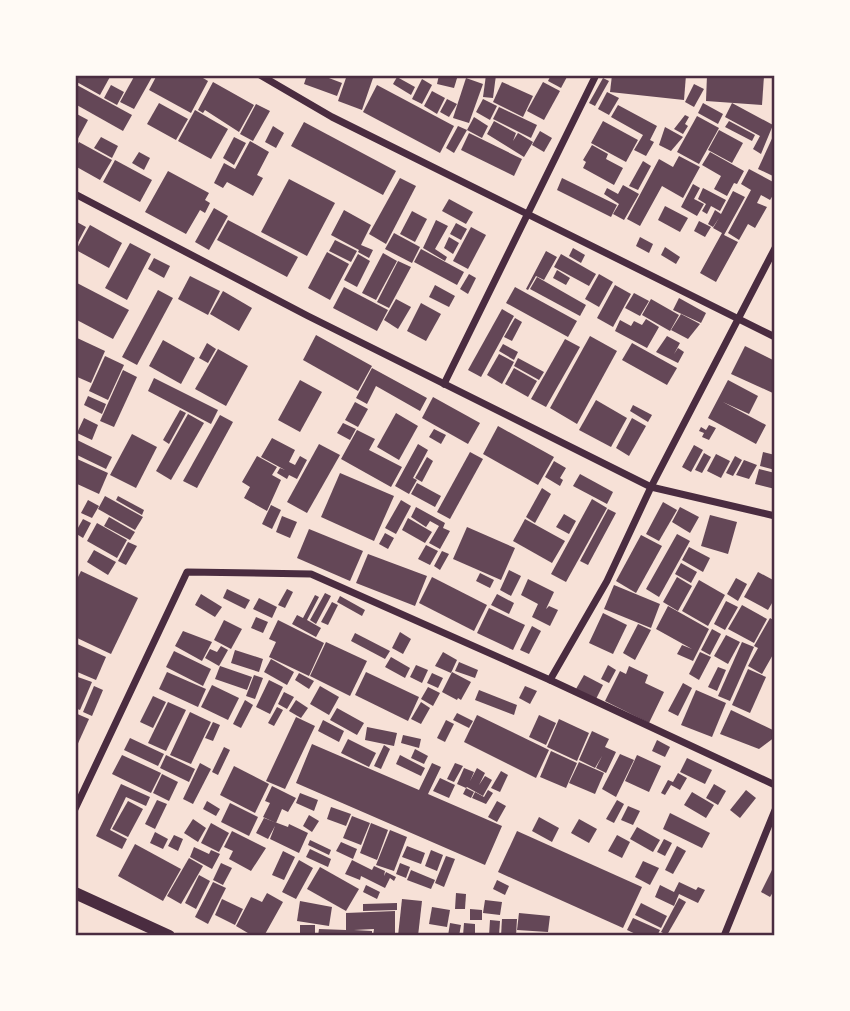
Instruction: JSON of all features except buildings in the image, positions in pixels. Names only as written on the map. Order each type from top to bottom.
[{"type":"street","points":[[260,75],[332,117],[775,337]]},
{"type":"street","points":[[444,384],[596,75]]},
{"type":"street","points":[[75,194],[308,316],[652,486],[775,516]]},
{"type":"street","points":[[550,680],[607,581],[652,486],[775,248]]},
{"type":"street","points":[[75,809],[187,572],[311,574],[550,680],[775,785]]},
{"type":"street","points":[[724,936],[775,810]]},
{"type":"street","points":[[75,893],[169,936]]}]
